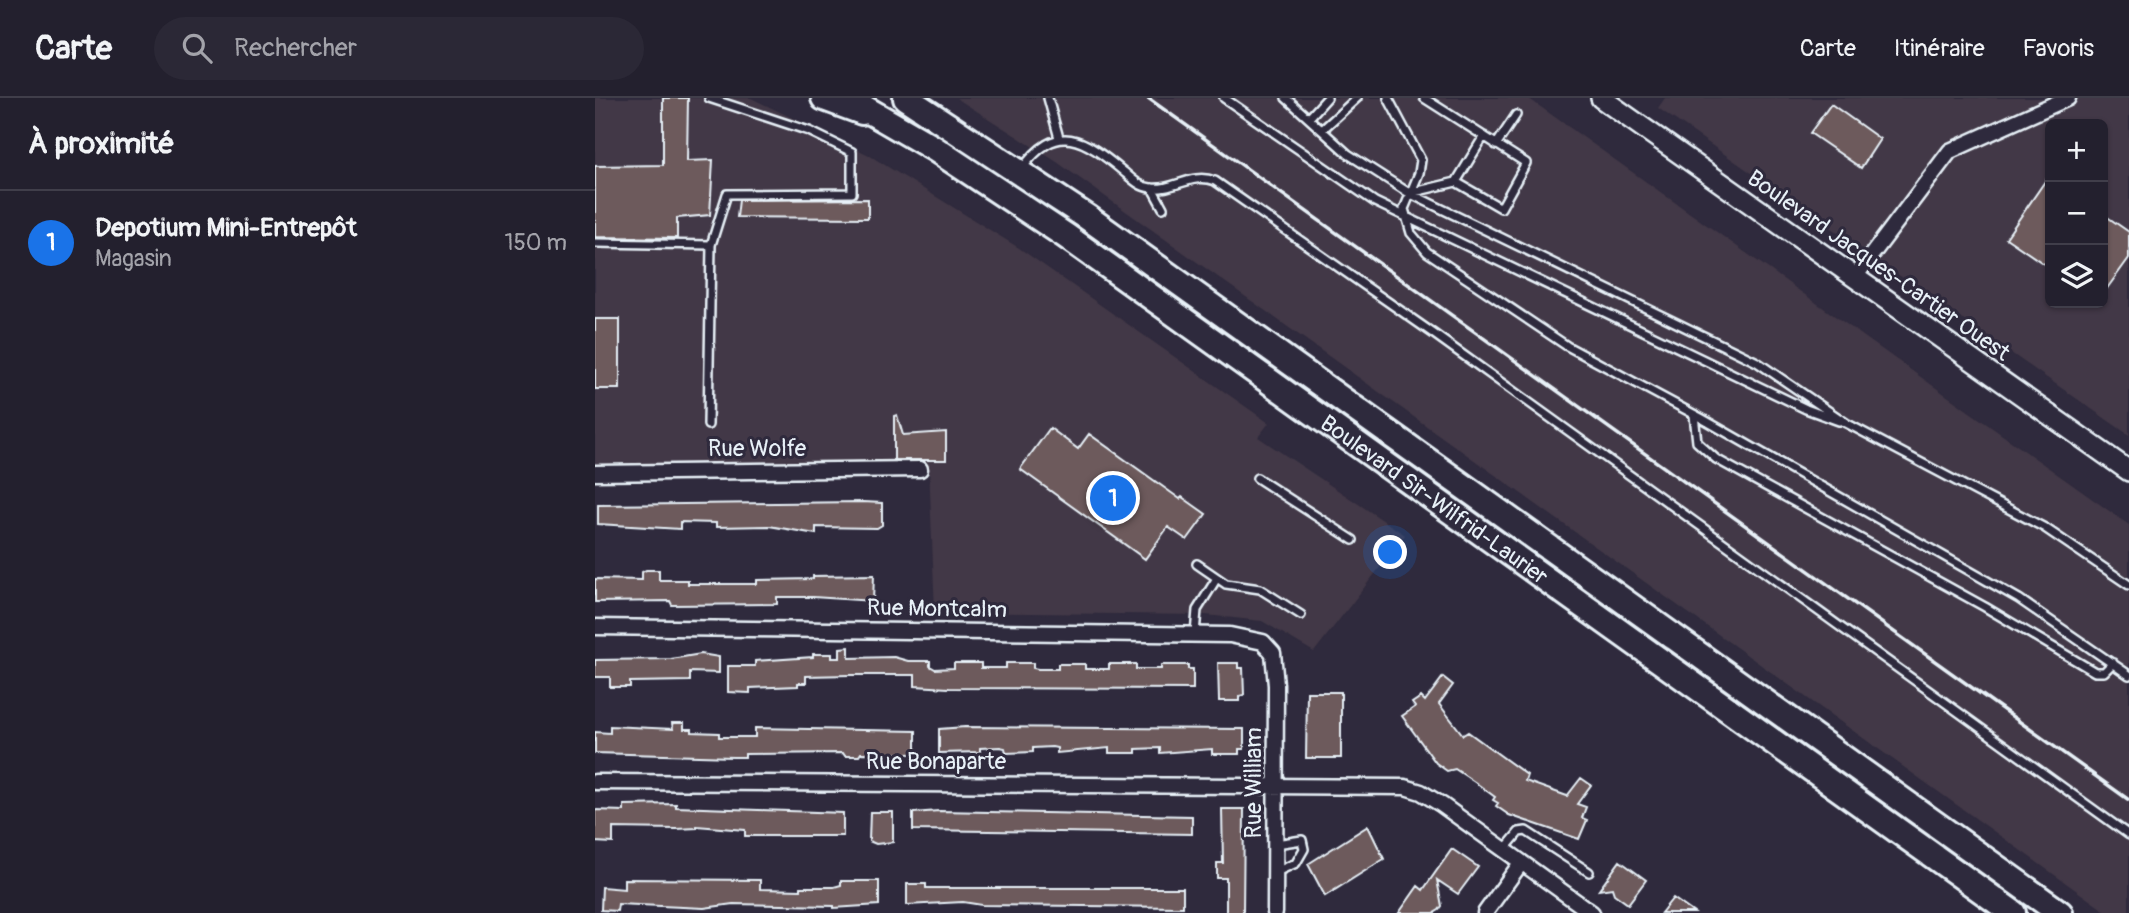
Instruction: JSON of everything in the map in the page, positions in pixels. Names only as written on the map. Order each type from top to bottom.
[{"type":"highway","points":[[824,98],[889,122]]},
{"type":"highway","name":"Boulevard Sir-Wilfrid-Laurier","points":[[847,98],[889,122],[1084,249],[2011,912]]},
{"type":"highway","name":"Boulevard Sir-Wilfrid-Laurier","points":[[907,98],[1020,171],[2060,913]]},
{"type":"main road","name":"Boulevard Jacques-Cartier Ouest","points":[[1601,98],[2129,471]]},
{"type":"street","points":[[1855,277],[1950,151],[2068,98]]},
{"type":"street","name":"Rue Wolfe","points":[[595,473],[920,469]]},
{"type":"street","name":"Rue Montcalm","points":[[595,627],[1243,636],[1263,642],[1273,653]]},
{"type":"street","name":"Rue William","points":[[1273,653],[1277,786],[1275,913]]},
{"type":"street","name":"Rue Bonaparte","points":[[595,782],[1405,787],[1421,792],[1442,805],[1593,913]]},
{"type":"street","points":[[1485,913],[1521,863]]},
{"type":"lane","points":[[708,425],[711,245],[727,194],[852,193],[852,152],[809,131],[709,98]]},
{"type":"lane","points":[[1048,98],[1059,138]]},
{"type":"lane","points":[[1224,98],[1355,191],[1806,409],[1846,423]]},
{"type":"lane","points":[[1286,98],[1359,162],[1409,193],[1667,316],[1768,369],[1846,423],[2045,528],[2129,585]]},
{"type":"lane","points":[[1309,118],[1327,98]]},
{"type":"lane","points":[[1322,130],[1357,98]]},
{"type":"lane","points":[[1388,98],[1421,160],[1419,173],[1405,204],[1405,217],[1416,240],[1435,258],[1567,346],[1695,415],[2019,599],[2129,675]]},
{"type":"lane","points":[[1409,193],[1456,182],[1501,208],[1526,163],[1424,98]]},
{"type":"lane","points":[[1496,145],[1516,115]]},
{"type":"lane","points":[[1456,182],[1484,136]]},
{"type":"lane","points":[[1020,171],[1039,148],[1059,138],[1069,138],[1089,145],[1133,181],[1152,188],[1196,178],[1209,178],[1221,184],[1434,334],[2129,835]]},
{"type":"lane","points":[[1152,188],[1163,208]]},
{"type":"lane","points":[[595,243],[711,245]]},
{"type":"lane","points":[[1760,386],[1768,369]]},
{"type":"lane","points":[[1695,415],[1697,442],[1716,459],[1985,607],[2095,672],[2104,672],[2113,663]]},
{"type":"lane","points":[[1257,478],[1353,540]]},
{"type":"lane","points":[[1197,564],[1226,584],[1260,589],[1301,615]]},
{"type":"lane","points":[[1195,635],[1197,610],[1217,578]]},
{"type":"lane","points":[[1503,850],[1519,832],[1526,831],[1589,872]]},
{"type":"lane","points":[[1276,844],[1302,840],[1304,849],[1296,863],[1276,872]]},
{"type":"shaded area","points":[[595,98],[751,98],[867,154],[1019,248],[1269,423],[1258,437],[1405,535],[1314,652],[1262,621],[1206,615],[935,612],[929,466],[595,467]]},
{"type":"shaded area","points":[[956,98],[1528,98],[2129,525],[2129,913],[2108,913],[1057,162]]},
{"type":"shaded area","points":[[1665,98],[2129,98],[2129,435],[1658,108]]},
{"type":"building","points":[[663,98],[688,98],[687,161],[713,160],[710,215],[677,218],[677,238],[595,237],[595,166],[663,165]]},
{"type":"building","points":[[1831,104],[1880,139],[1861,168],[1810,133]]},
{"type":"building","points":[[2045,181],[2045,265],[2006,238]]},
{"type":"building","points":[[868,199],[868,218],[737,217],[739,200]]},
{"type":"building","points":[[2108,217],[2129,232],[2129,258],[2108,287]]},
{"type":"building","points":[[595,319],[620,319],[620,389],[595,389]]},
{"type":"building","points":[[897,415],[903,435],[946,432],[946,460],[894,460],[894,416]]},
{"type":"building","points":[[1050,428],[1078,449],[1089,434],[1180,499],[1182,497],[1206,514],[1187,540],[1168,527],[1145,559],[1020,469]]},
{"type":"building","points":[[882,503],[882,525],[877,528],[816,527],[816,534],[769,526],[716,527],[716,523],[680,522],[680,529],[598,524],[598,505]]},
{"type":"building","points":[[659,570],[659,580],[688,580],[688,584],[757,584],[757,580],[874,575],[873,601],[777,597],[777,604],[672,605],[670,601],[595,602],[595,579],[642,580],[642,572]]},
{"type":"building","points":[[849,647],[849,658],[894,657],[908,661],[930,661],[930,666],[935,669],[954,668],[954,663],[981,663],[981,668],[1006,668],[1006,663],[1033,663],[1033,668],[1038,669],[1058,669],[1058,664],[1085,664],[1085,669],[1109,669],[1109,664],[1136,664],[1136,669],[1188,665],[1188,669],[1193,669],[1193,689],[949,688],[915,686],[915,675],[850,675],[806,676],[806,683],[798,683],[798,686],[750,688],[750,693],[728,692],[728,666],[755,666],[755,661],[813,657],[813,654],[832,654],[832,658],[840,658],[840,648]]},
{"type":"building","points":[[701,654],[719,657],[719,673],[690,672],[690,681],[630,682],[630,687],[610,687],[610,677],[595,677],[595,660],[671,659]]},
{"type":"building","points":[[1218,663],[1238,663],[1238,668],[1243,668],[1244,695],[1239,696],[1239,701],[1219,701]]},
{"type":"building","points":[[1443,677],[1453,685],[1439,704],[1463,735],[1468,732],[1527,775],[1525,781],[1567,796],[1581,778],[1591,785],[1577,804],[1586,807],[1582,818],[1587,820],[1579,839],[1509,815],[1496,806],[1498,803],[1493,800],[1495,797],[1476,783],[1455,769],[1447,771],[1436,763],[1402,716],[1415,707],[1412,703],[1421,697],[1425,701]]},
{"type":"building","points":[[1307,692],[1341,692],[1341,758],[1306,758]]},
{"type":"building","points":[[672,723],[684,723],[684,729],[692,729],[692,732],[719,733],[719,737],[755,737],[755,728],[916,731],[916,754],[745,754],[745,757],[733,757],[595,753],[595,732],[610,733],[610,726],[673,729]]},
{"type":"building","points":[[939,729],[1244,729],[1244,749],[1239,749],[1239,754],[1212,754],[1212,749],[1160,753],[1160,748],[1136,749],[1136,753],[1109,753],[1109,748],[1057,753],[1057,748],[1052,747],[1033,748],[1033,752],[1006,753],[1005,748],[1000,747],[980,748],[980,752],[939,753]]},
{"type":"building","points":[[676,804],[676,807],[843,813],[843,836],[745,836],[745,830],[697,826],[676,829],[613,828],[613,843],[595,842],[595,810],[624,811],[624,805]]},
{"type":"building","points":[[1222,809],[1244,809],[1243,913],[1226,913],[1226,878],[1217,878],[1217,863],[1223,863]]},
{"type":"building","points":[[939,811],[1192,816],[1192,834],[913,830],[913,813]]},
{"type":"building","points":[[870,812],[893,812],[893,842],[876,844],[869,841]]},
{"type":"building","points":[[1368,826],[1384,859],[1325,896],[1308,864]]},
{"type":"building","points":[[1452,849],[1478,867],[1458,894],[1437,880],[1442,906],[1439,910],[1434,913],[1399,913],[1418,886],[1423,890]]},
{"type":"building","points":[[1620,861],[1646,880],[1628,904],[1614,894],[1612,888],[1599,890]]},
{"type":"building","points":[[624,879],[760,880],[760,889],[801,890],[801,887],[834,887],[841,885],[841,881],[879,881],[879,905],[834,908],[733,904],[704,908],[618,904],[617,911],[601,910],[602,887],[624,889]]},
{"type":"building","points":[[907,884],[926,884],[926,888],[1183,888],[1183,907],[982,905],[963,902],[907,905]]},
{"type":"building","points":[[1673,898],[1694,913],[1661,913]]},
{"type":"railway","points":[[1148,98],[2129,800]]},
{"type":"place","name":"Depotium Mini-Entrepôt","points":[[1113,498]]}]
